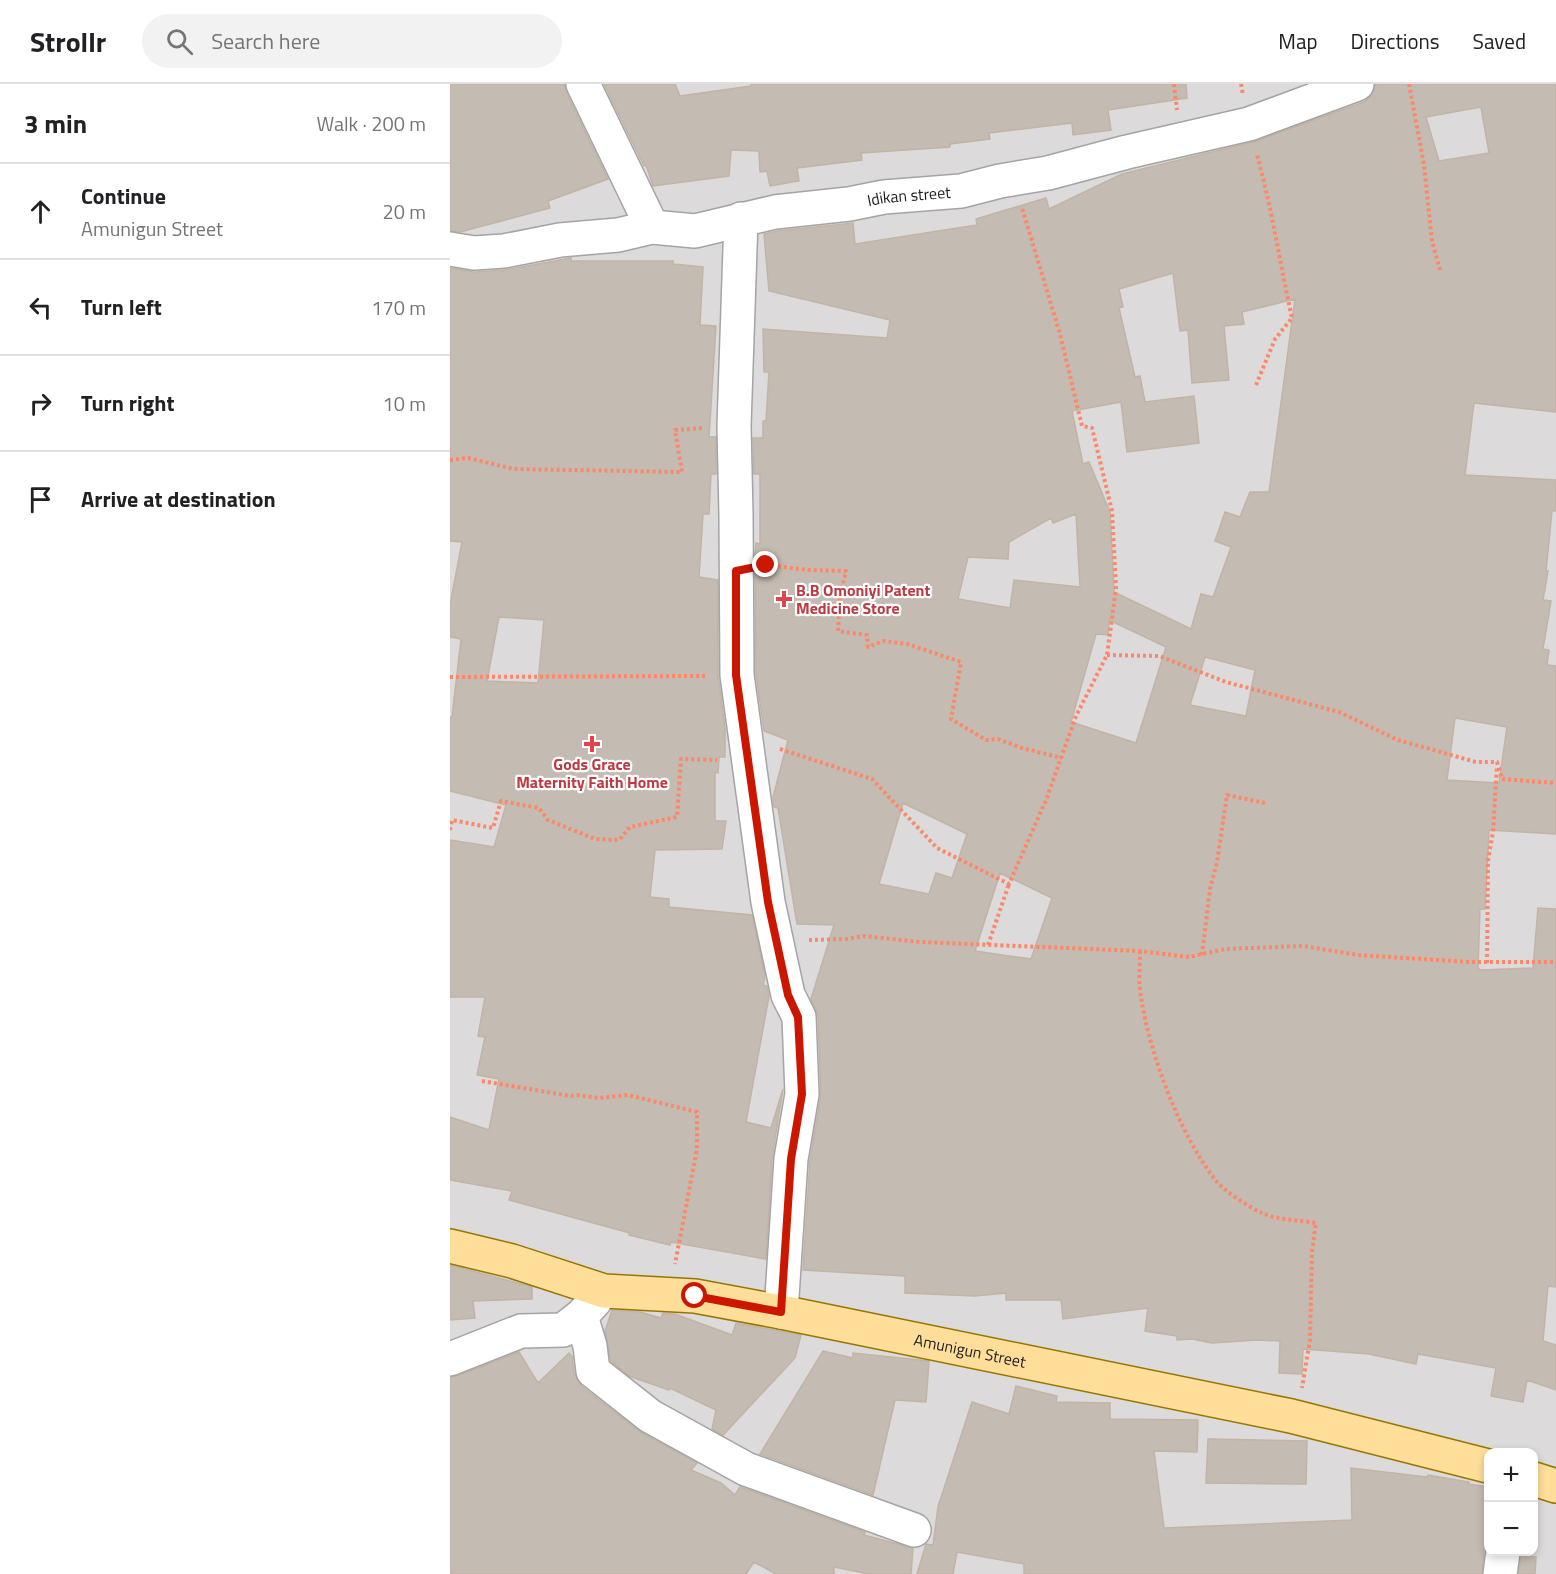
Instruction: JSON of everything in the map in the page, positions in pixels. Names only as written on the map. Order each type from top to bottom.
[{"type":"main road","name":"Amunigun Street","points":[[450,1246],[512,1261],[604,1291],[695,1296],[781,1312],[1292,1416],[1484,1465]]},
{"type":"main road","points":[[1538,1481],[1556,1486]]},
{"type":"street","points":[[583,84],[652,227]]},
{"type":"street","name":"Idikan street","points":[[450,249],[474,253],[504,250],[560,240],[618,235],[652,227],[695,231],[775,212],[849,204],[884,197],[962,191],[1013,178],[1048,173],[1249,124],[1358,84]]},
{"type":"street","points":[[741,219],[734,426],[736,675],[768,902],[788,995],[798,1017],[802,1094],[791,1159],[781,1312]]},
{"type":"street","points":[[450,1359],[521,1332],[563,1330],[581,1317],[604,1291]]},
{"type":"street","points":[[581,1317],[590,1346],[593,1371],[650,1416],[746,1469],[914,1530]]},
{"type":"street","points":[[1500,1574],[1502,1556]]},
{"type":"path","points":[[1409,84],[1424,165],[1432,241],[1440,270]]},
{"type":"path","points":[[1249,124],[1267,189],[1292,318],[1275,339],[1256,385]]},
{"type":"path","points":[[988,945],[1009,884],[1026,849],[1076,716],[1107,655],[1116,588],[1112,511],[1092,428],[1082,426],[1060,334],[1013,178]]},
{"type":"path","points":[[450,460],[468,458],[514,469],[682,472],[675,430],[734,426]]},
{"type":"path","points":[[736,571],[766,565],[808,570],[846,571],[840,597],[838,631],[867,635],[868,647],[883,641],[907,644],[961,662],[951,719],[986,740],[998,739],[1062,758]]},
{"type":"path","points":[[1107,655],[1159,656],[1226,682],[1339,712],[1398,740],[1476,762],[1497,762]]},
{"type":"path","points":[[450,677],[736,675]]},
{"type":"path","points":[[450,830],[452,820],[494,828],[501,801],[539,808],[548,820],[595,839],[620,840],[630,826],[677,817],[681,759],[747,760],[781,748],[872,779],[937,848],[1009,884]]},
{"type":"path","points":[[1497,762],[1502,778],[1556,783]]},
{"type":"path","points":[[1487,963],[1488,861],[1493,832],[1497,762]]},
{"type":"path","points":[[1202,955],[1210,889],[1217,862],[1227,795],[1265,803]]},
{"type":"path","points":[[777,950],[806,940],[847,939],[864,936],[920,942],[1140,951],[1189,957],[1225,949],[1303,946],[1358,955],[1487,963],[1556,962]]},
{"type":"path","points":[[1140,951],[1140,995],[1149,1034],[1166,1088],[1194,1146],[1218,1183],[1248,1206],[1264,1214],[1316,1223],[1312,1251],[1310,1340],[1299,1400],[1292,1416]]},
{"type":"path","points":[[482,1081],[571,1096],[599,1098],[628,1095],[697,1112],[697,1149],[669,1294]]},
{"type":"shaded area","points":[[450,84],[1556,84],[1556,1574],[450,1574]]},
{"type":"building","points":[[450,84],[564,84],[608,179],[548,201],[550,208],[460,232],[450,231]]},
{"type":"building","points":[[604,84],[675,84],[680,96],[751,86],[751,84],[1186,84],[1187,98],[1108,110],[1111,130],[1073,135],[1072,123],[989,133],[990,139],[950,144],[950,147],[861,153],[862,160],[797,168],[799,181],[770,186],[767,171],[760,172],[759,151],[731,150],[729,176],[653,186],[646,165],[644,166]]},
{"type":"building","points":[[1556,84],[1556,412],[1474,403],[1465,475],[1556,480],[1556,511],[1552,511],[1546,571],[1548,571],[1543,600],[1551,601],[1543,649],[1549,650],[1547,665],[1556,666],[1556,834],[1489,830],[1485,909],[1480,909],[1478,968],[1481,970],[1533,968],[1538,908],[1556,909],[1556,1287],[1548,1286],[1543,1341],[1556,1345],[1556,1390],[1527,1380],[1523,1402],[1491,1396],[1496,1368],[1418,1354],[1416,1364],[1369,1354],[1303,1349],[1302,1374],[1279,1373],[1280,1341],[1212,1343],[1192,1339],[1177,1340],[1177,1336],[1145,1331],[1148,1308],[1063,1319],[1061,1300],[1006,1300],[1006,1293],[975,1296],[905,1293],[905,1276],[803,1270],[810,1161],[821,1094],[818,1016],[811,999],[834,925],[797,924],[778,808],[774,807],[773,797],[788,740],[764,731],[756,674],[755,554],[756,543],[760,544],[760,474],[754,474],[753,438],[763,438],[763,421],[766,421],[769,372],[764,372],[763,329],[887,338],[890,320],[769,291],[764,234],[853,223],[855,244],[977,225],[976,219],[1046,198],[1049,209],[1122,174],[1253,142],[1364,102],[1371,96],[1375,85]],"holes":[[[1481,107],[1489,153],[1439,161],[1426,117]],[[1173,273],[1180,331],[1188,330],[1192,383],[1229,380],[1224,326],[1244,324],[1242,312],[1295,299],[1269,492],[1250,492],[1240,517],[1225,512],[1215,541],[1231,547],[1213,597],[1201,594],[1191,629],[1114,592],[1110,512],[1089,462],[1083,464],[1072,411],[1121,402],[1127,452],[1199,443],[1194,396],[1145,402],[1140,376],[1135,377],[1119,308],[1123,307],[1119,289]],[[1076,514],[1080,587],[1014,580],[1010,608],[958,599],[968,557],[1008,559],[1009,542],[1051,518],[1053,523]],[[1109,620],[1166,647],[1136,743],[1071,722],[1096,634],[1108,635]],[[1205,657],[1255,670],[1246,716],[1190,705]],[[1455,718],[1507,727],[1499,783],[1447,780]],[[903,803],[967,834],[952,878],[936,873],[929,894],[879,884]],[[1000,873],[1052,898],[1031,959],[975,951]]]},
{"type":"building","points":[[571,258],[571,261],[673,261],[673,264],[703,267],[700,325],[716,326],[709,437],[716,437],[716,474],[711,474],[709,514],[703,514],[699,577],[718,580],[718,675],[725,728],[725,757],[719,757],[718,773],[715,772],[715,821],[726,821],[722,849],[655,850],[650,897],[669,899],[669,907],[752,915],[765,976],[763,985],[767,986],[769,996],[746,1122],[771,1128],[783,1089],[772,1158],[766,1259],[671,1242],[670,1245],[629,1235],[630,1233],[509,1200],[512,1191],[450,1180],[450,1117],[489,1130],[499,1079],[477,1075],[485,1037],[478,1036],[485,997],[450,997],[450,840],[494,847],[506,805],[450,791],[450,717],[452,717],[461,639],[450,637],[450,605],[462,542],[450,541],[450,268],[475,272],[505,270]],"holes":[[[499,617],[544,620],[538,683],[487,681]]]},
{"type":"building","points":[[450,1265],[532,1287],[532,1299],[473,1301],[475,1318],[450,1320]]},
{"type":"building","points":[[612,1310],[640,1312],[661,1318],[663,1313],[675,1314],[732,1335],[736,1323],[801,1335],[795,1358],[723,1435],[712,1429],[716,1410],[670,1388],[669,1390],[629,1376],[611,1361],[605,1331]]},
{"type":"building","points":[[823,1351],[853,1358],[853,1353],[929,1361],[926,1402],[895,1400],[873,1495],[760,1454]]},
{"type":"building","points":[[519,1352],[538,1383],[569,1353],[572,1356],[574,1373],[581,1386],[639,1431],[697,1463],[691,1470],[721,1483],[735,1495],[740,1487],[865,1532],[864,1535],[913,1548],[911,1574],[869,1574],[834,1567],[834,1574],[776,1574],[754,1562],[746,1574],[450,1574],[450,1377]]},
{"type":"building","points":[[1016,1386],[1057,1396],[1056,1402],[1110,1403],[1110,1419],[1198,1420],[1197,1452],[1154,1451],[1164,1528],[1352,1520],[1351,1468],[1427,1477],[1428,1475],[1484,1486],[1482,1574],[1024,1574],[1024,1564],[957,1552],[953,1574],[917,1574],[926,1544],[933,1545],[938,1507],[972,1402],[1009,1414]]},
{"type":"building","points":[[1208,1439],[1307,1441],[1306,1484],[1206,1483]]},
{"type":"building","points":[[1521,1556],[1536,1557],[1535,1574],[1519,1574]]},
{"type":"place","name":"B.B Omoniyi Patent Medicine Store","points":[[784,599]]},
{"type":"place","name":"Gods Grace Maternity Faith Home","points":[[592,744]]},
{"type":"route","points":[[695,1296],[781,1312],[785,1277],[791,1159],[802,1094],[798,1017],[788,995],[768,902],[736,675],[736,571],[766,565]]}]
